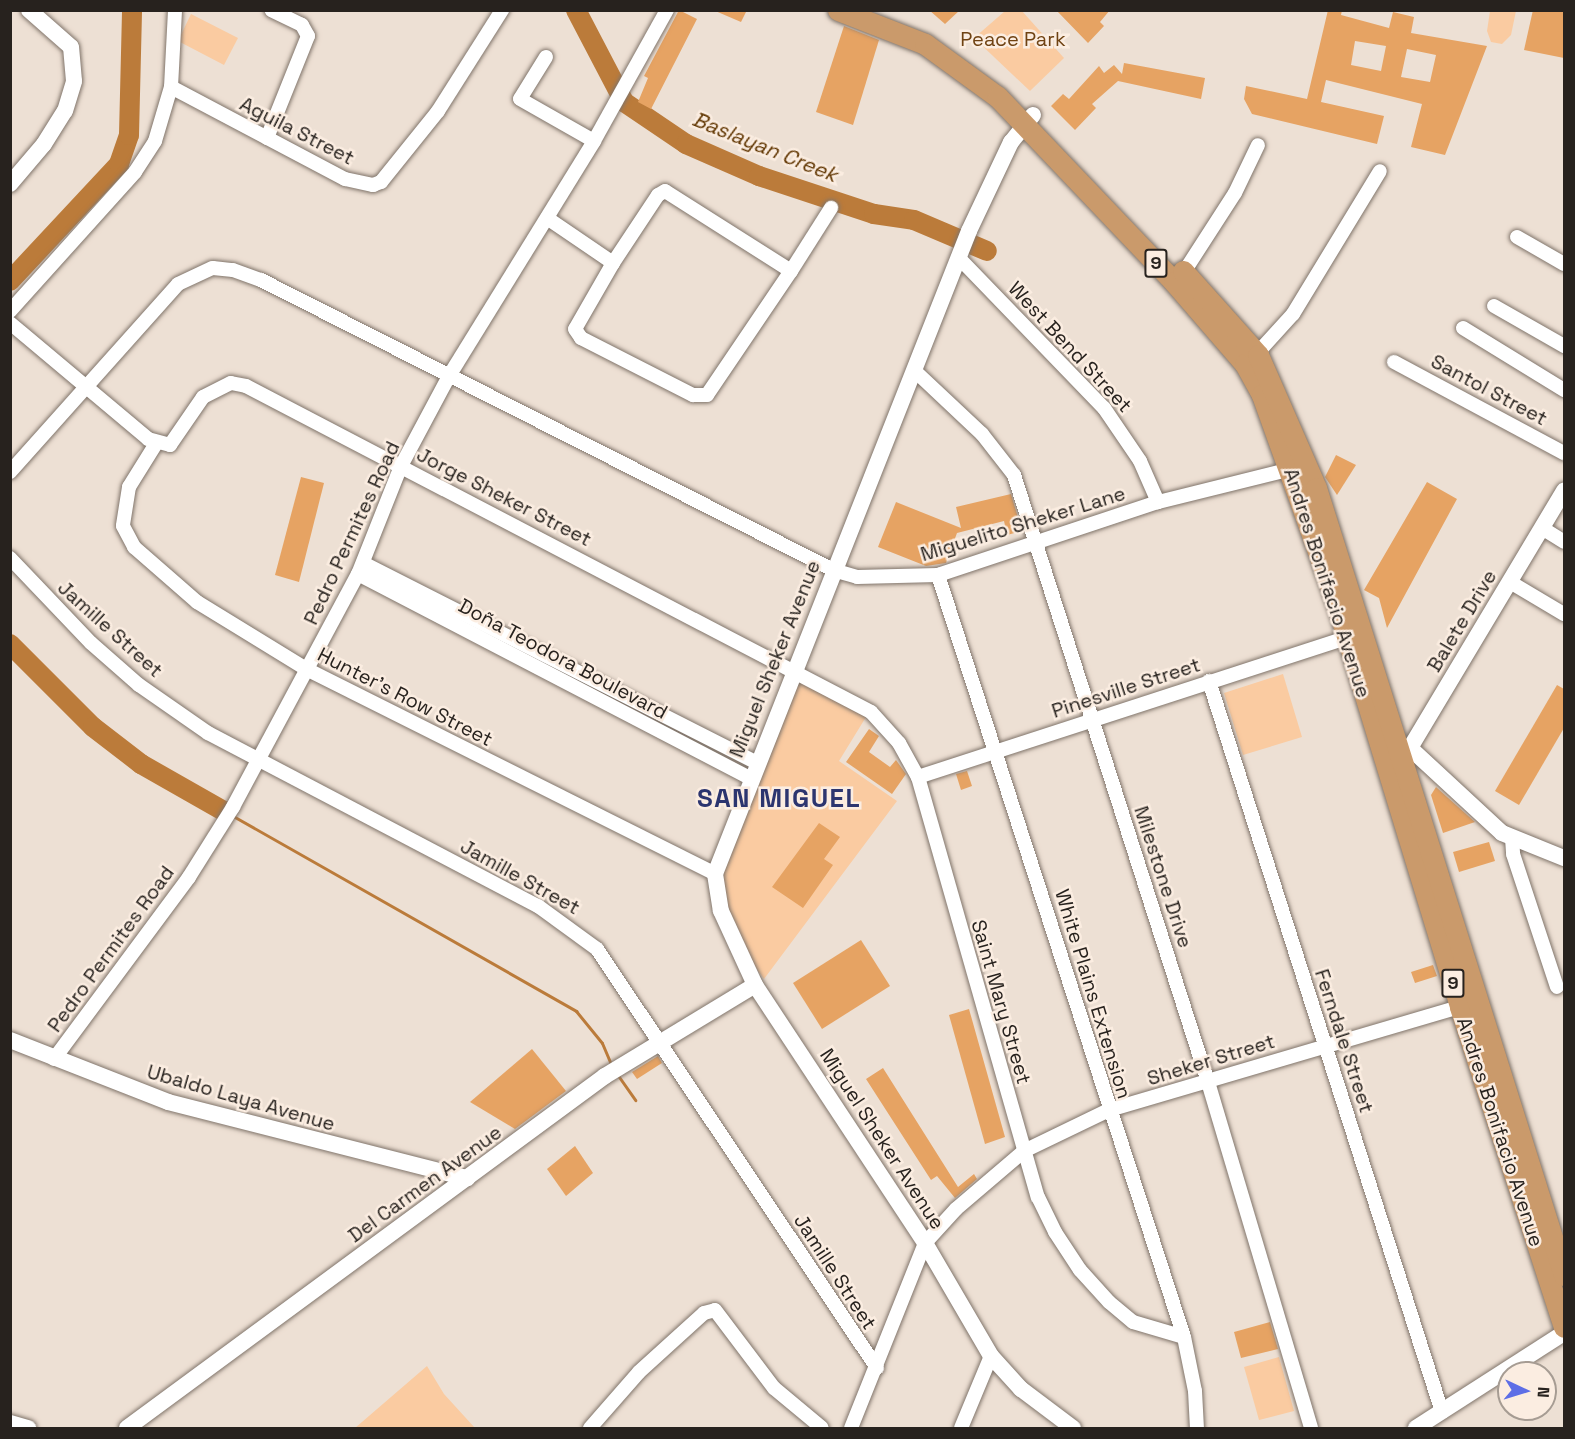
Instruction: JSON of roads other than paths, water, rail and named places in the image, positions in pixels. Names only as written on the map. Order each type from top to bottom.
[{"type":"highway","name":"Andres Bonifacio Avenue","points":[[838,10],[934,50],[1030,119],[1252,359],[1262,395],[1291,469],[1347,638],[1397,752],[1460,1006],[1564,1327]]},
{"type":"highway","name":"Andres Bonifacio Avenue","points":[[877,10],[938,38],[1030,119],[1184,272],[1252,359],[1316,488],[1397,752],[1564,1275]]},
{"type":"street","points":[[10,184],[44,144],[65,111],[74,81],[71,47],[28,10]]},
{"type":"street","points":[[10,311],[135,172],[155,141],[171,87],[175,10]]},
{"type":"street","points":[[267,138],[308,36],[302,25],[271,10]]},
{"type":"street","name":"Aguila Street","points":[[171,87],[345,179],[373,186],[381,182],[438,111],[502,10]]},
{"type":"street","name":"Pedro Permites Road","points":[[54,1059],[189,877],[258,759],[309,670],[360,569],[401,466],[449,376],[594,141],[667,10]]},
{"type":"street","points":[[546,57],[520,99],[594,141]]},
{"type":"street","name":"Miguel Sheker Avenue","points":[[1030,119],[999,165],[964,244],[916,372],[865,484],[753,770],[715,874],[721,911],[755,985],[925,1243],[991,1356],[1021,1389],[1073,1428]]},
{"type":"street","points":[[1184,272],[1235,193],[1258,145]]},
{"type":"street","points":[[1252,359],[1293,314],[1380,171]]},
{"type":"street","points":[[791,271],[671,191],[658,195],[576,322],[577,333],[702,397],[791,271],[831,208]]},
{"type":"street","points":[[547,218],[613,263]]},
{"type":"street","points":[[1517,237],[1564,264]]},
{"type":"street","name":"West Bend Street","points":[[964,244],[1104,408],[1140,461],[1158,502]]},
{"type":"street","name":"Miguelito Sheker Lane","points":[[87,390],[178,284],[213,268],[234,270],[261,280],[833,570],[882,580],[938,575],[1158,502],[1291,469]]},
{"type":"street","points":[[1494,306],[1564,346]]},
{"type":"street","points":[[10,323],[87,390],[157,442]]},
{"type":"street","points":[[1463,328],[1564,390]]},
{"type":"street","name":"Santol Street","points":[[1394,362],[1564,453]]},
{"type":"street","name":"Milestone Drive","points":[[916,372],[1002,457],[1014,475],[1208,1082],[1311,1428]]},
{"type":"street","name":"Jorge Sheker Street","points":[[157,442],[170,445],[203,397],[231,383],[271,397],[794,668]]},
{"type":"street","points":[[10,472],[87,390]]},
{"type":"street","name":"Hunter's Row Street","points":[[157,442],[123,503],[126,536],[204,608],[309,670],[715,874]]},
{"type":"street","name":"Balete Drive","points":[[1397,752],[1510,582],[1564,491]]},
{"type":"street","points":[[1542,528],[1564,542]]},
{"type":"street","name":"Jamille Street","points":[[10,558],[52,605],[139,685],[208,733],[571,927],[618,975],[659,1041],[877,1368]]},
{"type":"street","name":"Doña Teodora Boulevard","points":[[360,569],[753,770]]},
{"type":"street","name":"White Plains Extension","points":[[938,575],[1184,1337],[1196,1391],[1197,1428]]},
{"type":"street","points":[[1510,582],[1564,614]]},
{"type":"street","name":"Pinesville Street","points":[[918,777],[1347,638]]},
{"type":"street","name":"Saint Mary Street","points":[[794,668],[871,711],[899,742],[918,777],[1038,1197],[1080,1270],[1133,1322],[1184,1337]]},
{"type":"street","name":"Ferndale Street","points":[[1209,681],[1442,1412]]},
{"type":"street","points":[[1397,752],[1512,838],[1564,858]]},
{"type":"street","points":[[1512,838],[1513,855],[1557,987]]},
{"type":"street","name":"Del Carmen Avenue","points":[[127,1428],[612,1072],[659,1041],[755,985]]},
{"type":"street","name":"Sheker Street","points":[[851,1428],[877,1368],[925,1243],[956,1209],[1024,1151],[1109,1110],[1460,1006]]},
{"type":"street","name":"Ubaldo Laya Avenue","points":[[10,1040],[168,1102],[467,1178]]},
{"type":"street","points":[[590,1428],[639,1372],[704,1313],[715,1310],[774,1388],[822,1428]]},
{"type":"street","points":[[1416,1428],[1564,1333]]},
{"type":"street","points":[[961,1428],[991,1356]]},
{"type":"street","points":[[10,1423],[28,1428]]},
{"type":"waterway","points":[[10,281],[119,164],[129,135],[132,10]]},
{"type":"waterway","name":"Baslayan Creek","points":[[576,10],[624,102],[686,144],[759,176],[874,214],[914,220],[987,251]]},
{"type":"waterway","points":[[10,644],[93,727],[141,764],[222,810]]},
{"type":"waterway","points":[[233,816],[576,1011],[602,1043],[612,1066]]},
{"type":"waterway","points":[[617,1074],[635,1100]]},
{"type":"district","name":"SAN MIGUEL","points":[[779,799]]},
{"type":"park label","name":"Peace Park","points":[[1013,39]]}]
